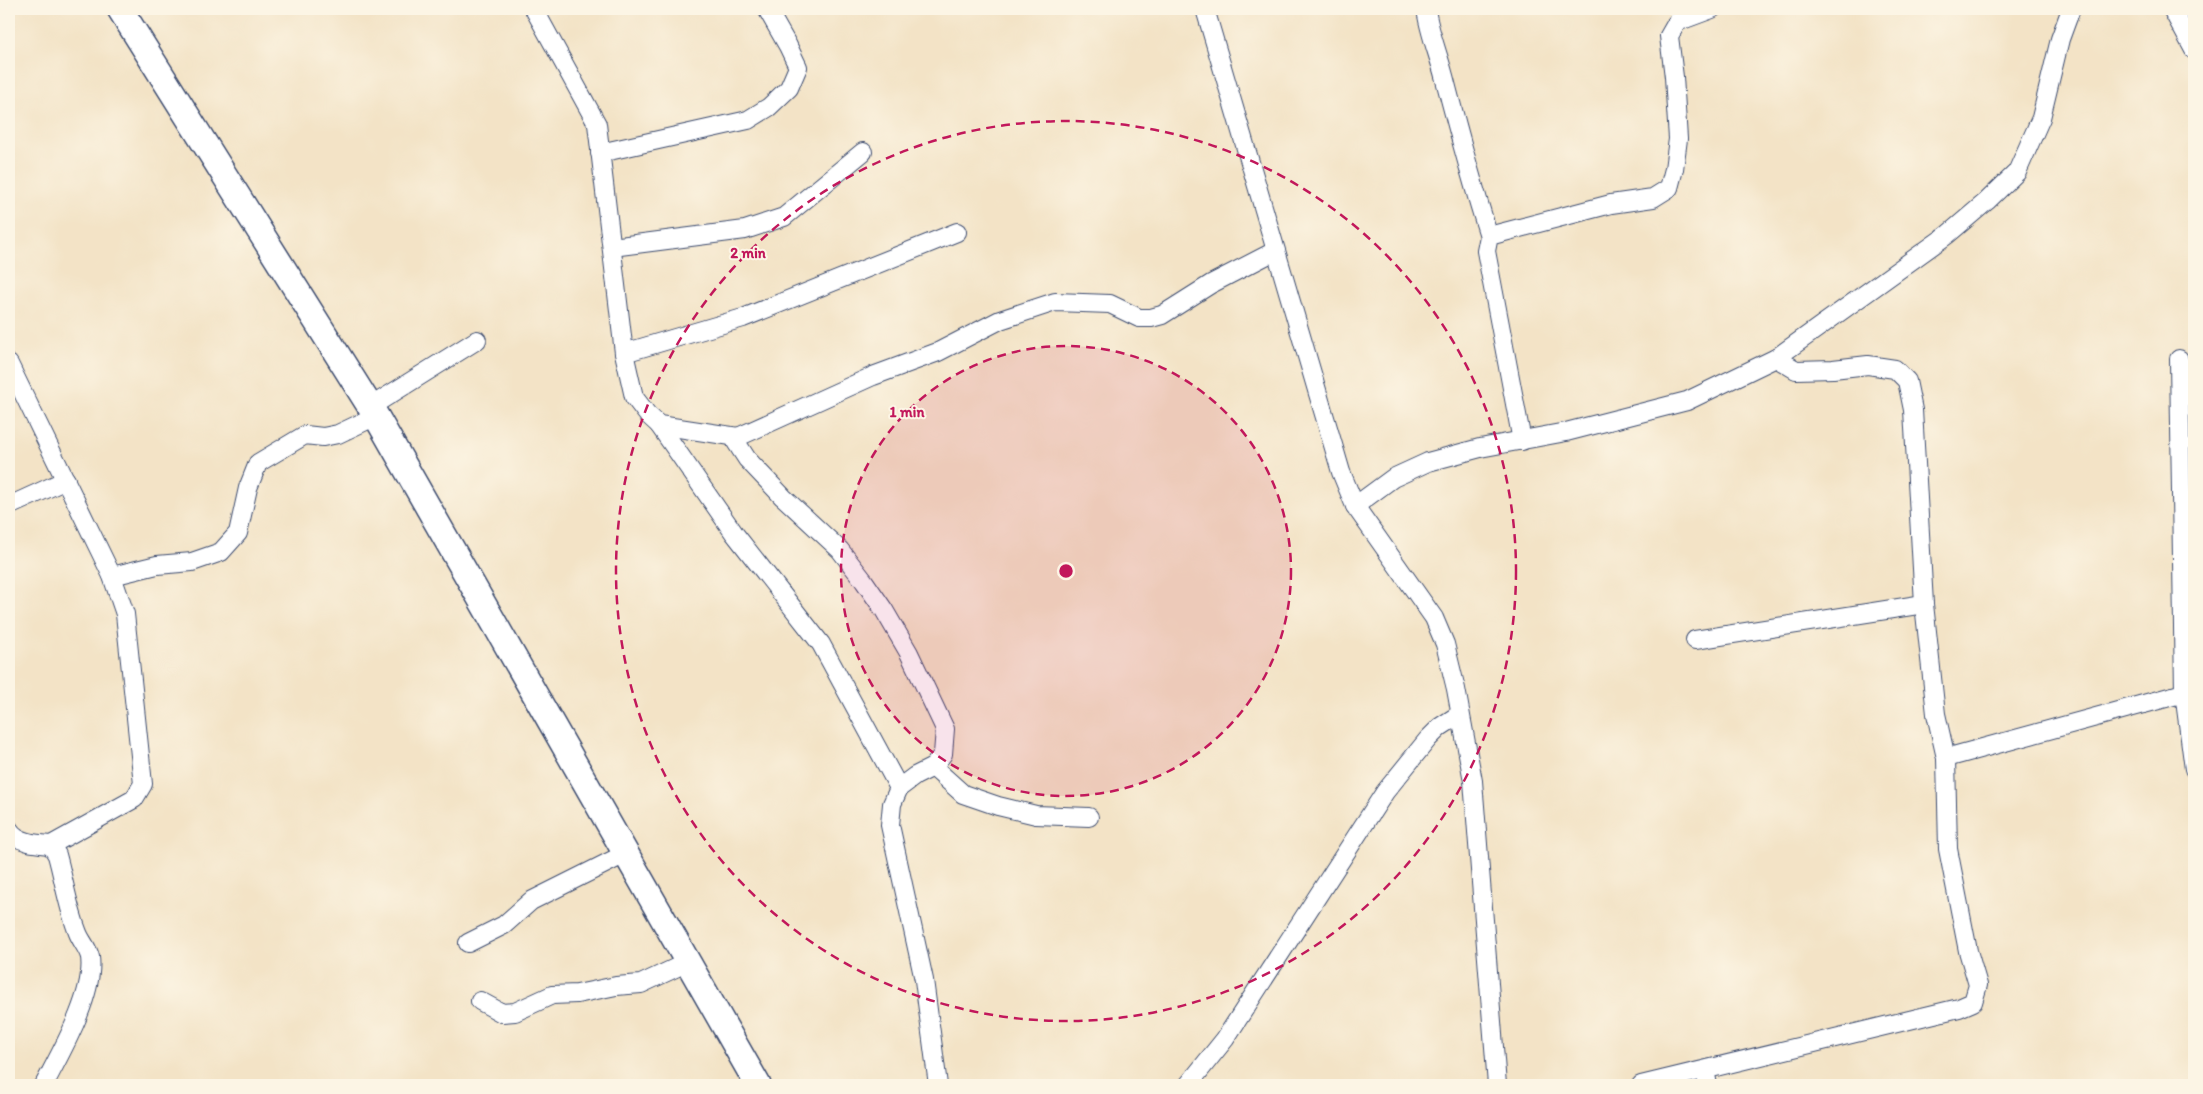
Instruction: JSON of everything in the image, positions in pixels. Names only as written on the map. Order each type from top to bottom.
[{"type":"main road","points":[[120,9],[373,412],[758,1085]]},
{"type":"street","points":[[534,9],[597,124],[624,353],[634,397],[647,414],[659,425],[734,533],[821,644],[899,788]]},
{"type":"street","points":[[600,153],[748,120],[769,107],[789,88],[798,67],[767,9]]},
{"type":"street","points":[[1205,9],[1341,472],[1355,506],[1434,618],[1445,644],[1473,781],[1497,1085]]},
{"type":"street","points":[[1426,9],[1428,23],[1442,68],[1469,175],[1489,236],[1486,251],[1522,441]]},
{"type":"street","points":[[1489,236],[1611,204],[1654,198],[1670,188],[1678,138],[1669,36],[1676,22],[1712,9]]},
{"type":"street","points":[[1355,506],[1393,478],[1428,462],[1480,448],[1566,432],[1687,401],[1776,358],[1947,235],[1987,201],[2016,172],[2041,118],[2060,39],[2070,9]]},
{"type":"street","points":[[2172,9],[2194,50]]},
{"type":"street","points":[[612,247],[745,230],[784,217],[863,152]]},
{"type":"street","points":[[624,353],[742,318],[958,232]]},
{"type":"street","points":[[659,425],[738,437],[873,376],[938,352],[1000,320],[1055,302],[1110,304],[1139,318],[1162,316],[1211,284],[1275,250]]},
{"type":"street","points":[[112,576],[157,564],[192,562],[221,552],[238,533],[248,488],[258,463],[304,435],[323,437],[338,434],[477,340]]},
{"type":"street","points":[[1641,1085],[1707,1078],[1894,1022],[1959,1008],[1973,1002],[1978,985],[1968,952],[1948,849],[1946,758],[1936,714],[1924,604],[1913,410],[1907,381],[1895,369],[1868,364],[1833,369],[1796,370],[1776,358]]},
{"type":"street","points":[[2179,359],[2189,614],[2184,693],[2194,769]]},
{"type":"street","points":[[9,364],[112,576],[126,614],[143,784],[134,799],[51,845],[32,844],[11,834],[9,829]]},
{"type":"street","points":[[738,437],[736,442],[739,448],[783,497],[840,550],[884,610],[908,653],[945,729],[943,754],[933,767],[915,776],[899,788],[892,804],[890,825],[924,980],[938,1085]]},
{"type":"street","points":[[9,506],[66,480]]},
{"type":"street","points":[[1695,640],[1924,604]]},
{"type":"street","points":[[1946,758],[2184,693]]},
{"type":"street","points":[[1188,1085],[1225,1039],[1385,792],[1428,739],[1440,727],[1460,714]]},
{"type":"street","points":[[933,767],[963,794],[998,806],[1036,815],[1089,817]]},
{"type":"street","points":[[44,1085],[82,1006],[90,971],[89,955],[78,933],[57,855],[51,845]]},
{"type":"street","points":[[468,943],[504,925],[531,901],[625,854]]},
{"type":"street","points":[[480,1001],[502,1013],[515,1012],[552,995],[577,994],[616,986],[641,984],[688,962]]}]
